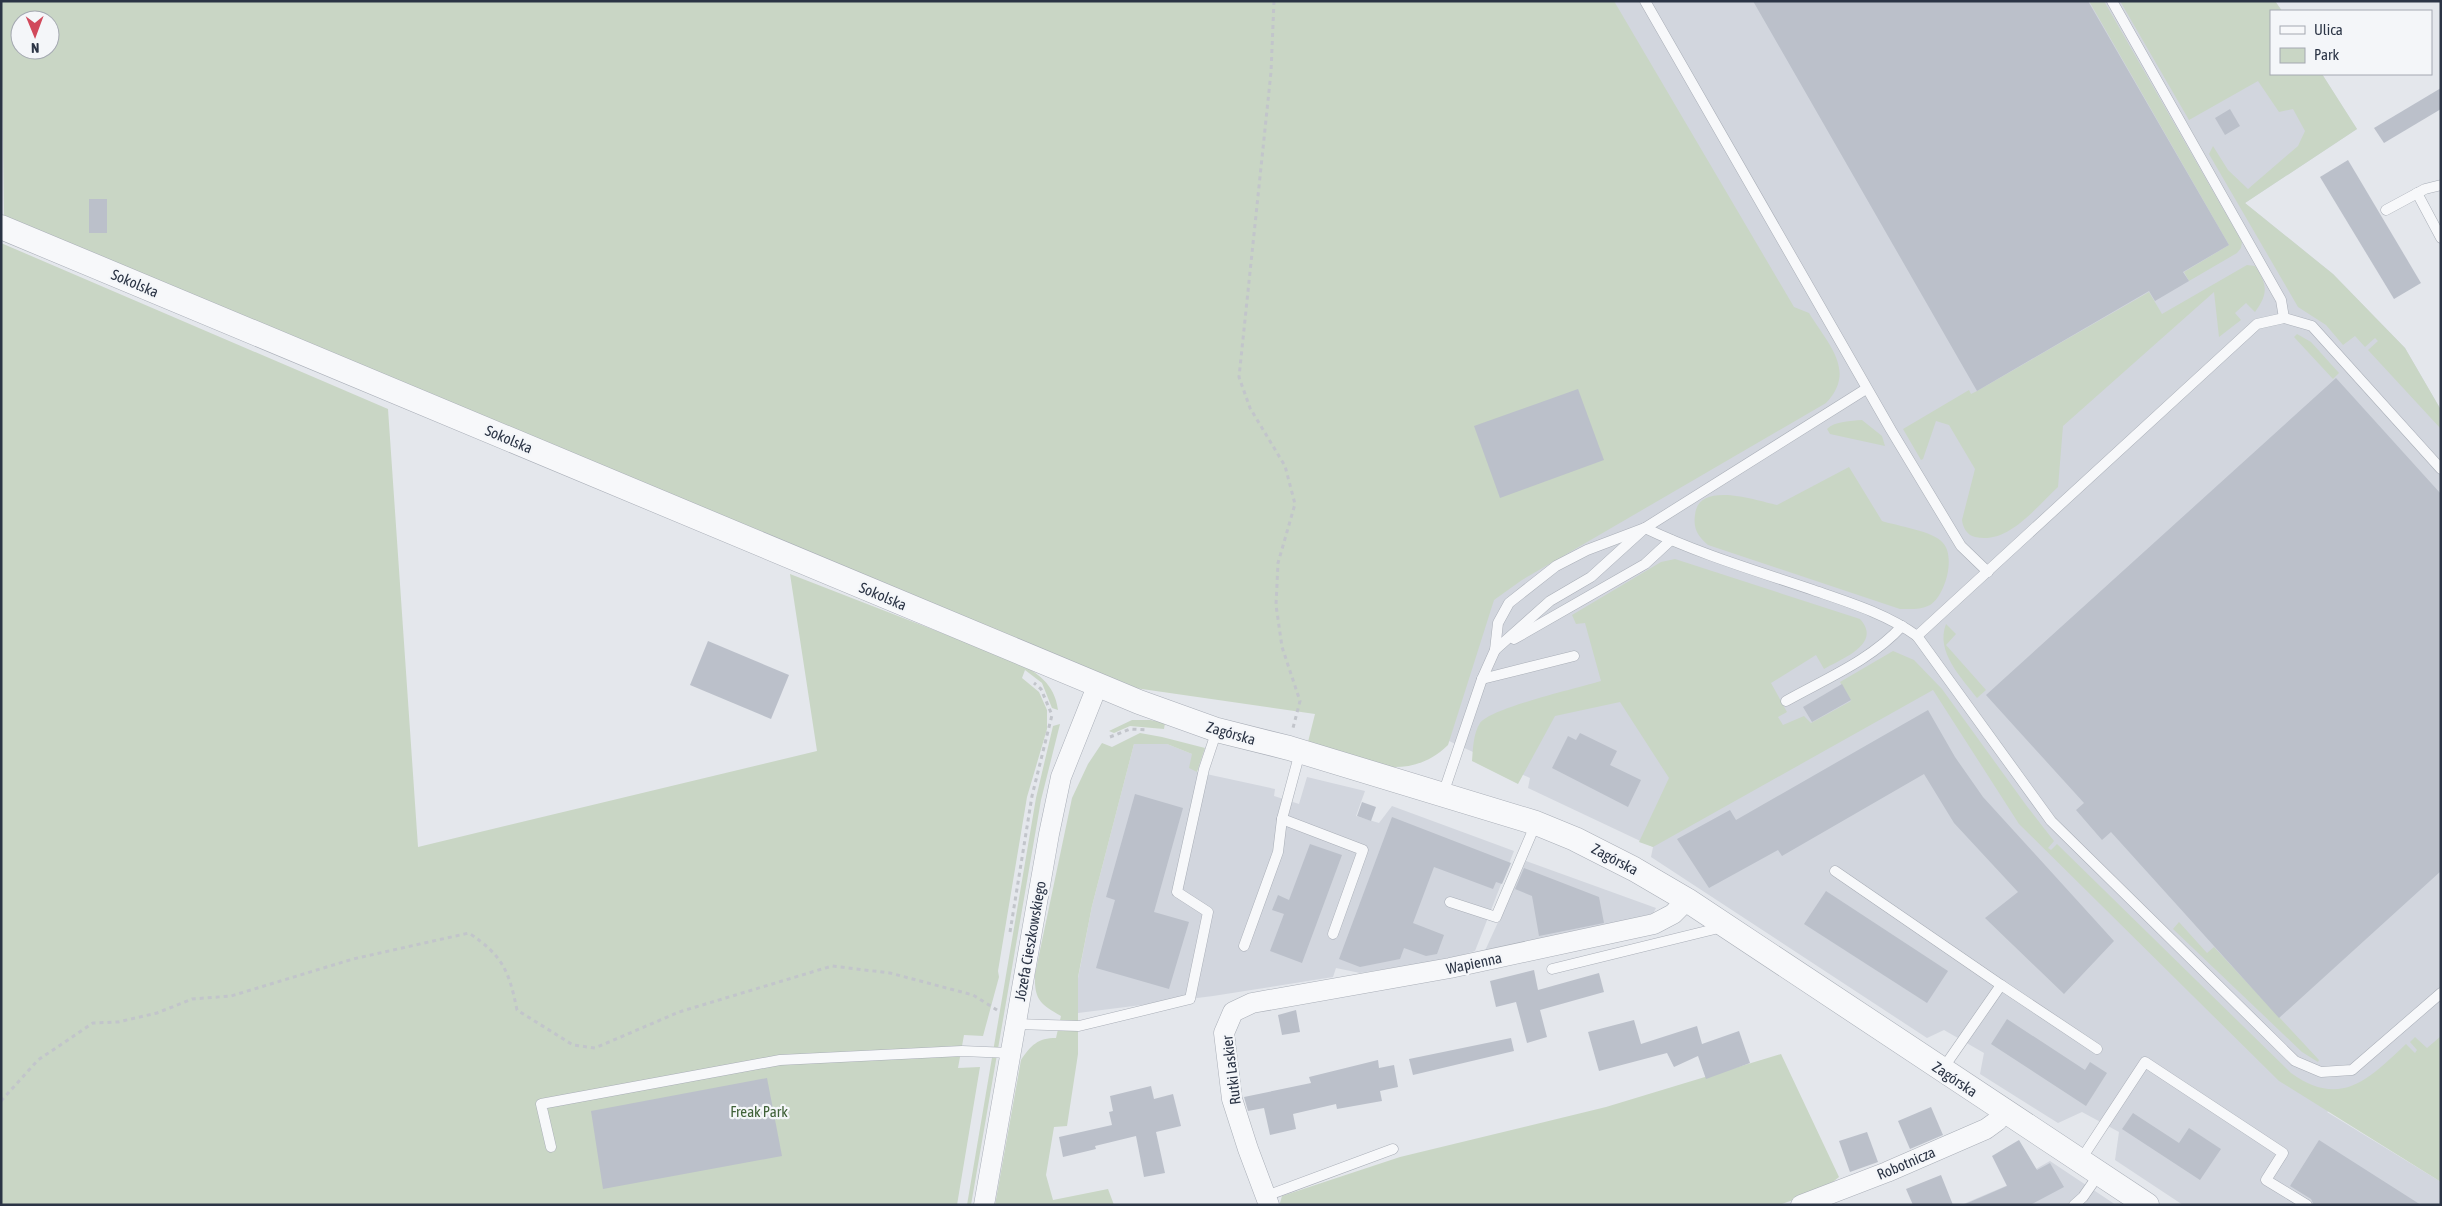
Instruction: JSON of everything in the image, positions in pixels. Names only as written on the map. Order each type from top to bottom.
[{"type":"street","name":"Sokolska","points":[[1,227],[1024,654]]},
{"type":"street","name":"Zagórska","points":[[1024,654],[1176,717],[1217,730],[1295,750],[1536,822],[1575,839],[1634,869],[1687,900],[2004,1112],[2147,1205]]},
{"type":"street","name":"Józefa Cieszkowskiego","points":[[984,1205],[1049,834],[1061,777],[1098,684]]},
{"type":"street","name":"Wapienna","points":[[1252,1003],[1450,968],[1654,924],[1674,914],[1687,900]]},
{"type":"street","name":"Rutki Laskier","points":[[1252,1003],[1233,1012],[1224,1033],[1232,1099],[1248,1150],[1267,1200]]},
{"type":"street","name":"Robotnicza","points":[[1801,1205],[1887,1172],[1986,1129],[1997,1121],[2004,1112]]},
{"type":"lane","points":[[1645,1],[1722,132],[1866,389],[1960,546],[1988,572]]},
{"type":"lane","points":[[2112,1],[2281,300],[2284,318]]},
{"type":"lane","points":[[2386,210],[2416,193],[2441,185]]},
{"type":"lane","points":[[2416,193],[2441,238]]},
{"type":"lane","points":[[1916,636],[2257,324],[2284,318],[2312,326],[2441,469]]},
{"type":"lane","points":[[1496,650],[1550,601],[1591,577],[1645,528],[1866,389]]},
{"type":"lane","points":[[1444,794],[1482,679],[1496,650],[1498,623],[1509,603],[1556,566],[1587,550],[1645,528],[1671,540],[1850,603],[1902,626],[1916,636],[2051,822],[2294,1061],[2321,1072],[2352,1070],[2441,993]]},
{"type":"lane","points":[[1496,650],[1645,564],[1671,540]]},
{"type":"lane","points":[[1786,701],[1872,654],[1902,626]]},
{"type":"lane","points":[[1482,679],[1574,656]]},
{"type":"lane","points":[[1015,1024],[1079,1026],[1190,999],[1208,912],[1178,892],[1204,769],[1217,730]]},
{"type":"lane","points":[[1244,946],[1278,852],[1295,750]]},
{"type":"lane","points":[[1282,819],[1363,850],[1333,934]]},
{"type":"lane","points":[[1450,902],[1496,917],[1536,822]]},
{"type":"lane","points":[[1835,870],[2097,1049]]},
{"type":"lane","points":[[1552,969],[1726,926]]},
{"type":"lane","points":[[1942,1070],[2001,985]]},
{"type":"lane","points":[[551,1147],[541,1104],[780,1060],[981,1051],[1010,1052]]},
{"type":"lane","points":[[2080,1161],[2145,1062],[2283,1153],[2266,1180],[2307,1205]]},
{"type":"lane","points":[[1267,1200],[1393,1149]]},
{"type":"lane","points":[[2074,1205],[2083,1197],[2100,1174]]},
{"type":"path","points":[[1274,1],[1270,72],[1239,377],[1250,408],[1286,466],[1295,504],[1278,563],[1276,605],[1282,647],[1300,701],[1295,750]]},
{"type":"path","points":[[1024,654],[1025,674],[1041,690],[1052,714]]},
{"type":"path","points":[[1,1101],[38,1060],[93,1023],[118,1022],[157,1013],[192,999],[231,996],[353,959],[469,933],[490,947],[510,978],[517,1010],[573,1045],[595,1048],[679,1012],[832,966],[890,973],[973,995],[997,1010]]},
{"type":"shaded area","points":[[1601,1],[2275,1],[2281,10],[2270,10],[2270,75],[2323,75],[2357,129],[2245,203],[2333,274],[2405,348],[2441,410],[2441,1049],[2327,1112],[2441,1182],[2441,1205],[2183,1205],[2115,1160],[2119,1132],[2082,1112],[2058,1123],[1980,1074],[1984,1053],[1944,1030],[1927,1038],[1651,857],[1653,847],[1528,788],[1530,778],[1449,741]]},
{"type":"shaded area","points":[[1134,744],[1167,744],[1192,754],[1197,772],[1275,789],[1274,796],[1299,804],[1307,777],[1365,791],[1356,816],[1379,823],[1392,806],[1514,851],[1475,951],[1448,959],[1360,973],[1336,968],[1333,977],[1213,996],[1078,1013],[1078,978],[1092,906]]},
{"type":"shaded area","points":[[1526,861],[1656,908],[1653,914],[1483,955]]},
{"type":"shaded area","points":[[2050,1161],[2116,1205],[1961,1205],[2008,1185]]},
{"type":"green space","points":[[1,1],[1614,1],[1794,307],[1809,313],[1831,347],[1839,369],[1839,380],[1835,391],[1826,403],[1522,580],[1494,600],[1448,745],[1432,757],[1415,764],[1398,767],[1362,763],[1307,746],[1315,714],[1135,688],[4,218]]},
{"type":"green space","points":[[2089,1],[2104,1],[2242,242],[2241,248],[2237,253],[2189,281],[2184,272],[2229,245]]},
{"type":"green space","points":[[2120,1],[2275,1],[2281,10],[2270,10],[2270,75],[2323,75],[2357,129],[2245,203],[2333,274],[2405,348],[2441,410],[2441,429],[2368,350],[2378,341],[2375,338],[2365,347],[2355,336],[2343,345],[2326,325],[2298,307],[2209,154],[2213,146],[2228,170],[2248,189],[2298,146],[2305,131],[2293,109],[2279,112],[2258,81],[2189,120]]},
{"type":"green space","name":"Freak Park","points":[[1,243],[388,409],[418,847],[817,751],[790,574],[1011,660],[1030,669],[1045,682],[1056,699],[1058,710],[1052,708],[1042,683],[1025,670],[1022,678],[1039,692],[1047,710],[1047,729],[1027,797],[998,971],[999,977],[983,1036],[964,1035],[958,1068],[980,1067],[957,1205],[1,1205]]},
{"type":"green space","points":[[2247,265],[2255,266],[2265,289],[2262,300],[2255,312],[2246,303],[2235,313],[2241,320],[2219,337],[2214,292],[2063,426],[2058,487],[2031,514],[2010,530],[1999,535],[1987,538],[1975,537],[1968,533],[1964,528],[1962,520],[1975,469],[1949,425],[1936,421],[1923,459],[1921,460],[1903,429],[1969,390],[1971,394],[1977,391],[2149,292],[2162,314]]},
{"type":"green space","points":[[2297,334],[2311,342],[2339,373],[2333,379],[2294,337]]},
{"type":"green space","points":[[1862,420],[1882,436],[1885,446],[1830,434],[1827,429],[1839,423]]},
{"type":"green space","points":[[1849,467],[1882,521],[1932,535],[1943,543],[1947,549],[1949,566],[1947,576],[1940,593],[1930,605],[1919,608],[1900,609],[1708,545],[1697,532],[1695,515],[1699,504],[1706,498],[1717,495],[1730,495],[1777,505]]},
{"type":"green space","points":[[1675,559],[1860,619],[1866,628],[1866,636],[1863,643],[1849,655],[1824,669],[1816,655],[1771,683],[1787,712],[1778,717],[1783,725],[1804,716],[1811,723],[1851,701],[1840,682],[1893,651],[1914,660],[1942,689],[2054,841],[2048,848],[2051,850],[2057,844],[2291,1073],[2309,1084],[2325,1089],[2340,1089],[2367,1078],[2406,1044],[2415,1053],[2417,1050],[2410,1042],[2415,1037],[2427,1048],[2441,1036],[2441,1182],[2279,1081],[2019,824],[1933,690],[1653,847],[1639,842],[1669,778],[1620,702],[1555,716],[1518,784],[1472,761],[1476,732],[1480,723],[1487,717],[1517,705],[1601,681],[1585,623],[1576,624],[1572,615],[1661,562]]},
{"type":"green space","points":[[1946,624],[1956,634],[1946,645],[1986,690],[1977,698],[1958,673],[1947,654],[1944,645]]},
{"type":"green space","points":[[1132,720],[1150,720],[1165,723],[1164,729],[1130,726],[1114,733],[1109,731]]},
{"type":"green space","points":[[1060,724],[1041,800],[971,1205],[967,1205],[1036,798],[1053,726]]},
{"type":"green space","points":[[1140,733],[1205,748],[1197,772],[1189,768],[1192,754],[1167,744],[1134,744],[1092,906],[1078,977],[1078,1054],[1067,1126],[1054,1127],[1046,1175],[1053,1200],[1108,1189],[1114,1205],[995,1205],[1021,1060],[1036,1043],[1044,1039],[1056,1038],[1061,1016],[1043,1004],[1037,996],[1035,974],[1072,798],[1088,764],[1102,743],[1112,747]]},
{"type":"green space","points":[[2179,922],[2207,953],[2214,947],[2319,1060],[2318,1062],[2302,1052],[2173,929]]},
{"type":"green space","points":[[1781,1054],[1839,1177],[1824,1189],[1779,1205],[1280,1205],[1282,1196],[1400,1157],[1606,1107]]},
{"type":"building","points":[[1753,1],[2088,1],[2229,245],[2183,272],[2189,281],[2155,301],[2149,291],[1977,391]]},
{"type":"building","points":[[2441,88],[2441,109],[2384,143],[2374,128]]},
{"type":"building","points":[[2230,109],[2240,126],[2225,135],[2215,118]]},
{"type":"building","points":[[2348,160],[2421,283],[2394,299],[2320,177]]},
{"type":"building","points":[[89,199],[107,199],[107,233],[89,233]]},
{"type":"building","points":[[2336,378],[2441,494],[2441,871],[2279,1018],[2111,832],[2102,840],[2076,810],[2084,803],[1986,695]]},
{"type":"building","points":[[1578,389],[1604,460],[1500,498],[1474,426]]},
{"type":"building","points":[[708,641],[789,675],[771,719],[690,685]]},
{"type":"building","points":[[1842,684],[1851,700],[1812,722],[1803,707]]},
{"type":"building","points":[[1928,710],[1955,757],[1983,797],[2114,941],[2064,994],[1985,918],[2018,892],[1954,823],[1924,774],[1782,856],[1778,850],[1709,888],[1677,839],[1730,810],[1736,820]]},
{"type":"building","points":[[1580,733],[1617,751],[1610,765],[1641,780],[1628,807],[1552,768],[1568,736],[1576,740]]},
{"type":"building","points":[[1135,794],[1183,808],[1154,912],[1189,922],[1169,989],[1096,968],[1115,900],[1106,897]]},
{"type":"building","points":[[1362,802],[1376,807],[1371,821],[1357,816]]},
{"type":"building","points":[[1392,817],[1511,863],[1502,884],[1496,882],[1493,889],[1434,867],[1413,923],[1444,935],[1437,954],[1426,956],[1404,948],[1400,959],[1360,967],[1339,959]]},
{"type":"building","points":[[1310,844],[1342,855],[1302,963],[1270,951],[1284,914],[1272,910],[1278,895],[1289,900]]},
{"type":"building","points":[[1524,868],[1599,897],[1604,923],[1539,936],[1532,896],[1515,889]]},
{"type":"building","points":[[1826,891],[1948,971],[1927,1003],[1804,924]]},
{"type":"building","points":[[1534,970],[1538,990],[1599,973],[1604,992],[1540,1010],[1547,1037],[1527,1043],[1516,1002],[1496,1007],[1490,981]]},
{"type":"building","points":[[1296,1010],[1300,1032],[1282,1035],[1278,1015]]},
{"type":"building","points":[[2007,1019],[2085,1070],[2090,1062],[2107,1073],[2086,1106],[1991,1044]]},
{"type":"building","points":[[1634,1020],[1641,1044],[1697,1026],[1702,1044],[1739,1031],[1750,1063],[1706,1079],[1698,1056],[1674,1067],[1667,1053],[1599,1071],[1588,1032]]},
{"type":"building","points":[[1511,1038],[1514,1051],[1413,1075],[1409,1059]]},
{"type":"building","points":[[1378,1060],[1379,1068],[1394,1065],[1398,1087],[1380,1091],[1382,1101],[1337,1109],[1336,1104],[1293,1114],[1296,1129],[1270,1135],[1264,1108],[1248,1111],[1244,1097],[1311,1083],[1309,1077]]},
{"type":"building","points":[[767,1078],[782,1156],[603,1189],[591,1111]]},
{"type":"building","points":[[1151,1086],[1154,1099],[1173,1094],[1181,1126],[1156,1132],[1165,1173],[1144,1177],[1136,1136],[1095,1146],[1096,1149],[1063,1157],[1059,1137],[1112,1125],[1109,1112],[1113,1111],[1110,1096]]},
{"type":"building","points":[[1931,1107],[1943,1135],[1910,1149],[1898,1121]]},
{"type":"building","points":[[2133,1113],[2179,1143],[2189,1128],[2221,1149],[2200,1180],[2122,1129]]},
{"type":"building","points":[[1867,1132],[1878,1162],[1850,1172],[1839,1141]]},
{"type":"building","points":[[2019,1140],[2037,1170],[2050,1163],[2064,1187],[2030,1205],[1963,1205],[2007,1186],[1992,1156]]},
{"type":"building","points":[[2319,1140],[2421,1205],[2314,1205],[2311,1199],[2290,1186]]},
{"type":"building","points":[[1941,1175],[1953,1205],[1913,1205],[1906,1189]]}]
